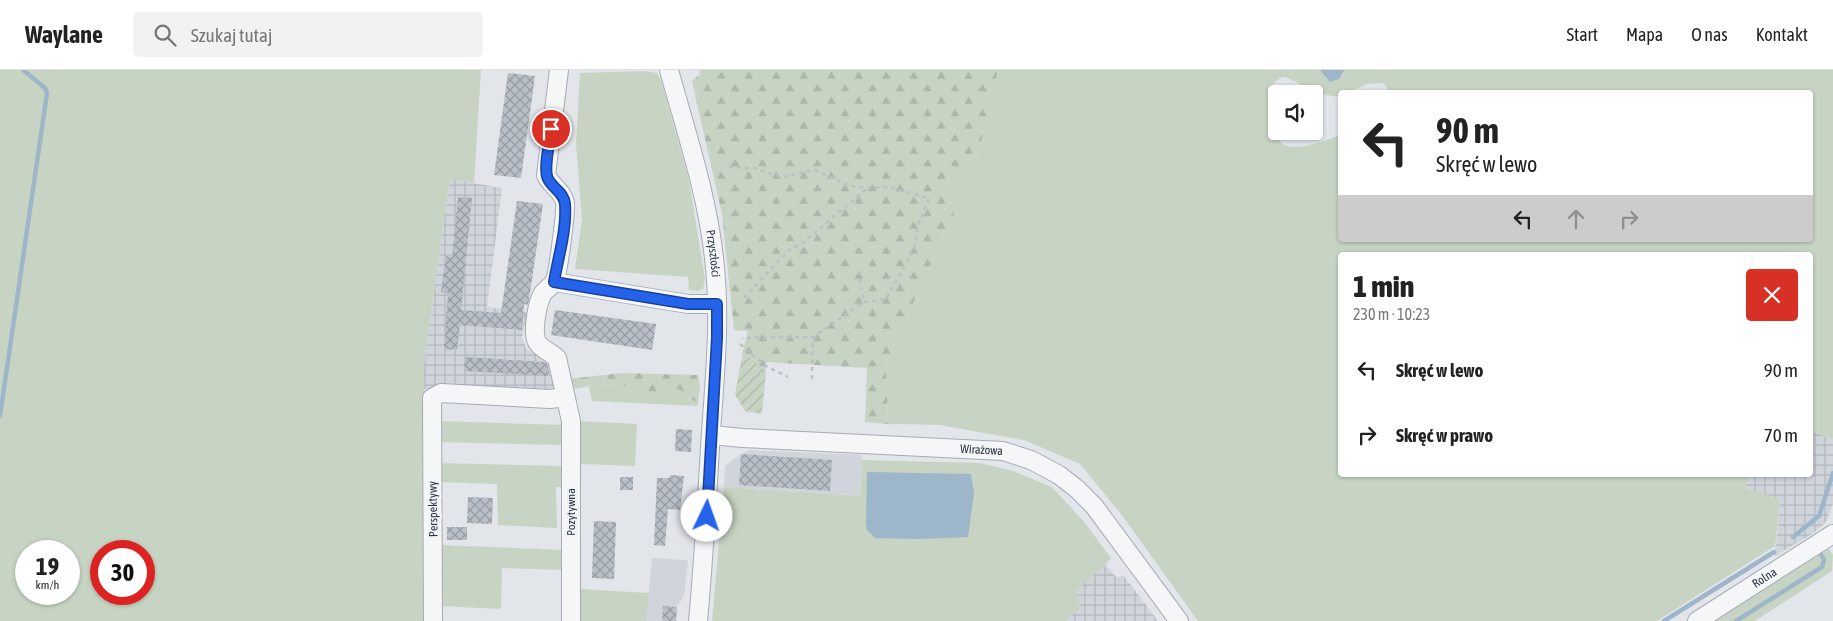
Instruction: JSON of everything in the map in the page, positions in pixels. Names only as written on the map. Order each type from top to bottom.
[{"type":"street","points":[[559,70],[546,168],[548,180],[561,194],[565,202],[565,216],[554,282],[688,304],[717,304]]},
{"type":"street","name":"Przyszłości","points":[[670,70],[701,185],[710,231],[717,304],[717,338],[707,516],[698,621]]},
{"type":"street","name":"Pozytywna","points":[[554,282],[543,293],[539,304],[535,337],[540,346],[557,358],[571,421],[571,621]]},
{"type":"street","name":"Perspektywy","points":[[433,621],[432,398],[441,393],[566,400]]},
{"type":"street","name":"Wirażowa","points":[[711,435],[1003,451],[1032,460],[1059,475],[1094,506],[1179,621]]},
{"type":"street","name":"Rolna","points":[[1697,621],[1833,534]]},
{"type":"path","points":[[729,167],[754,168],[782,177],[815,170],[850,186],[866,188],[888,187],[929,198],[918,226],[914,249],[886,299],[864,302],[813,337],[742,338]]},
{"type":"path","points":[[744,298],[788,250],[804,242],[866,188]]},
{"type":"path","points":[[858,271],[864,302]]},
{"type":"path","points":[[812,379],[813,337]]},
{"type":"path","points":[[740,344],[766,366],[788,377]]},
{"type":"shaded area","points":[[450,179],[502,188],[487,307],[527,312],[522,338],[527,350],[548,357],[561,391],[424,389],[424,363]]},
{"type":"shaded area","points":[[1813,431],[1833,439],[1833,504],[1827,520],[1812,534],[1775,556],[1780,500],[1745,488],[1748,477],[1813,477]]},
{"type":"shaded area","points":[[750,450],[862,455],[860,496],[724,487],[725,466]]},
{"type":"shaded area","points":[[652,558],[688,560],[684,596],[677,607],[676,621],[646,621]]},
{"type":"shaded area","points":[[1106,565],[1116,577],[1124,576],[1158,621],[1065,621],[1080,609],[1077,592],[1081,585]]},
{"type":"green space","points":[[0,70],[481,70],[474,183],[450,179],[424,363],[426,621],[0,621]]},
{"type":"green space","points":[[699,70],[998,70],[979,151],[947,180],[954,213],[886,363],[888,424],[865,422],[867,368],[766,362],[766,371],[743,351],[748,331],[734,330],[722,214],[692,81],[700,74]]},
{"type":"green space","points":[[998,70],[1833,70],[1833,439],[1813,431],[1813,252],[1338,252],[1338,477],[1748,477],[1745,488],[1780,499],[1775,546],[1657,621],[1198,621],[1121,514],[1080,464],[1024,440],[940,425],[888,424],[886,363],[954,213],[947,180],[979,151]]},
{"type":"green space","points":[[645,71],[657,73],[661,80],[689,180],[705,279],[703,289],[697,291],[689,290],[688,277],[575,269],[582,220],[576,143],[580,73]]},
{"type":"green space","points":[[743,351],[766,371],[762,414],[745,411],[735,395]]},
{"type":"green space","points":[[622,373],[698,375],[700,388],[698,402],[688,399],[680,389],[671,392],[666,397],[640,398],[631,393],[627,386],[592,385],[569,389],[567,379]]},
{"type":"green space","points":[[589,386],[627,386],[666,397],[671,392],[680,389],[688,399],[698,402],[698,406],[592,401]]},
{"type":"green space","points":[[439,421],[564,425],[563,445],[439,442]]},
{"type":"green space","points":[[576,421],[637,424],[635,466],[580,464]]},
{"type":"green space","points":[[862,460],[980,463],[1013,471],[1052,487],[1085,523],[1111,558],[1080,587],[1077,592],[1080,609],[1065,621],[712,621],[724,487],[860,496]]},
{"type":"green space","points":[[439,463],[564,466],[564,487],[556,487],[557,528],[498,525],[497,484],[439,482]]},
{"type":"green space","points":[[439,545],[565,550],[563,570],[502,568],[501,609],[440,606]]},
{"type":"green space","points":[[1827,545],[1833,555],[1832,571],[1755,621],[1709,621]]},
{"type":"green space","points":[[579,589],[649,593],[646,621],[578,621]]},
{"type":"water","points":[[1320,70],[1344,70],[1339,79],[1330,82]]},
{"type":"water","points":[[867,472],[971,474],[974,493],[968,537],[875,538],[867,530],[866,523]]},
{"type":"building","points":[[508,73],[535,76],[521,178],[494,175]]},
{"type":"building","points":[[458,197],[472,198],[461,310],[501,313],[517,201],[543,204],[529,300],[528,305],[524,304],[522,330],[460,325],[457,350],[444,349],[448,293],[441,292],[446,256],[452,257]]},
{"type":"building","points":[[555,310],[656,324],[652,350],[551,335]]},
{"type":"building","points":[[465,357],[544,362],[547,364],[550,376],[464,371]]},
{"type":"building","points":[[676,429],[692,430],[691,452],[675,451]]},
{"type":"building","points":[[741,454],[832,460],[830,491],[739,485]]},
{"type":"building","points":[[670,475],[684,476],[680,510],[668,509],[665,546],[654,545],[657,478],[669,478]]},
{"type":"building","points":[[620,477],[633,477],[633,490],[620,490]]},
{"type":"building","points":[[468,497],[493,498],[492,524],[467,523]]},
{"type":"building","points":[[594,521],[616,522],[614,579],[592,578]]},
{"type":"building","points":[[447,527],[467,527],[467,540],[447,540]]},
{"type":"building","points":[[663,606],[677,607],[676,621],[662,621]]},
{"type":"waterway","points":[[0,416],[47,93],[45,88],[23,70]]},
{"type":"waterway","points":[[1793,537],[1819,516],[1833,473]]},
{"type":"waterway","points":[[1664,621],[1774,552]]},
{"type":"waterway","points":[[1736,621],[1822,567],[1824,560],[1820,553]]},
{"type":"route","points":[[551,129],[546,175],[552,185],[558,189],[565,202],[565,216],[554,282],[662,298],[688,304],[717,304],[717,338],[707,516]]}]
